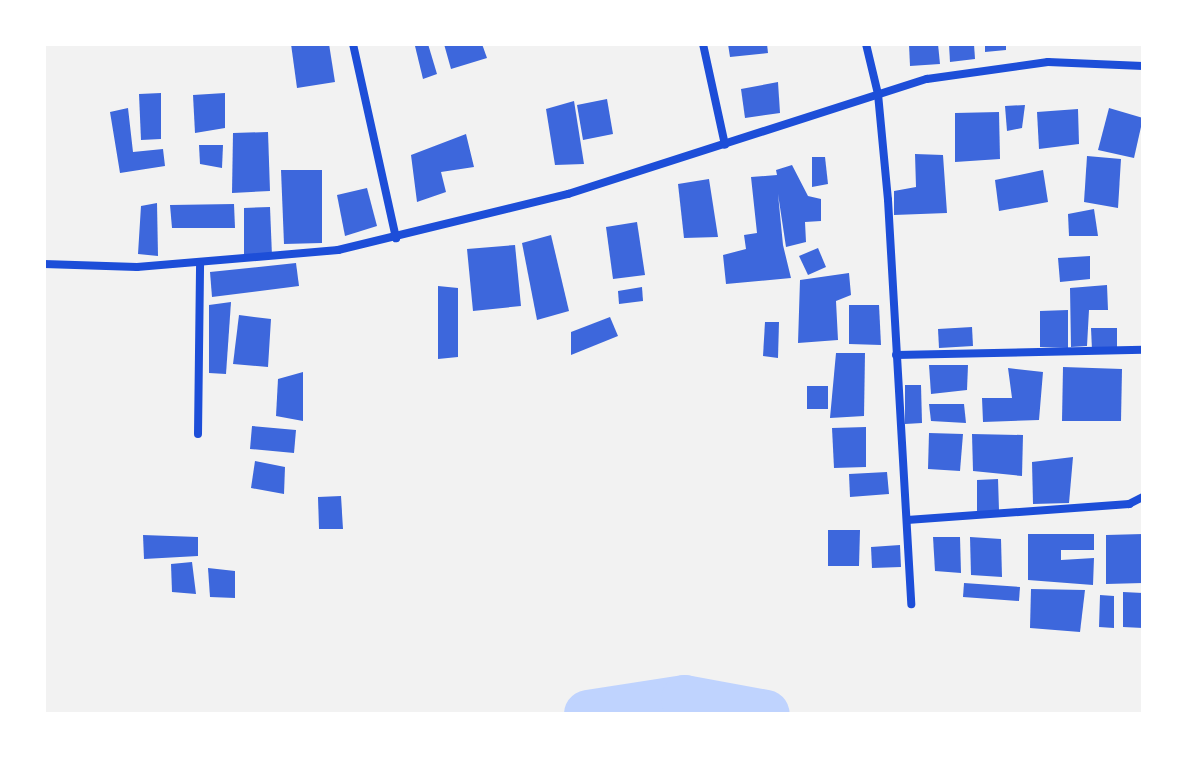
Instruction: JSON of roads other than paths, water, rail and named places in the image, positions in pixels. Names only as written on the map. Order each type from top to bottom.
[{"type":"street","points":[[353,44],[396,238]]},
{"type":"street","points":[[703,44],[725,145]]},
{"type":"street","points":[[866,44],[878,94],[911,604]]},
{"type":"street","points":[[44,264],[200,264],[396,238],[568,194],[927,79],[1048,62],[1143,66]]},
{"type":"street","points":[[198,434],[200,264]]},
{"type":"street","points":[[896,355],[1143,350]]},
{"type":"street","points":[[907,520],[1129,504],[1143,497]]},
{"type":"waterway","points":[[588,714],[685,699],[766,714]]}]
